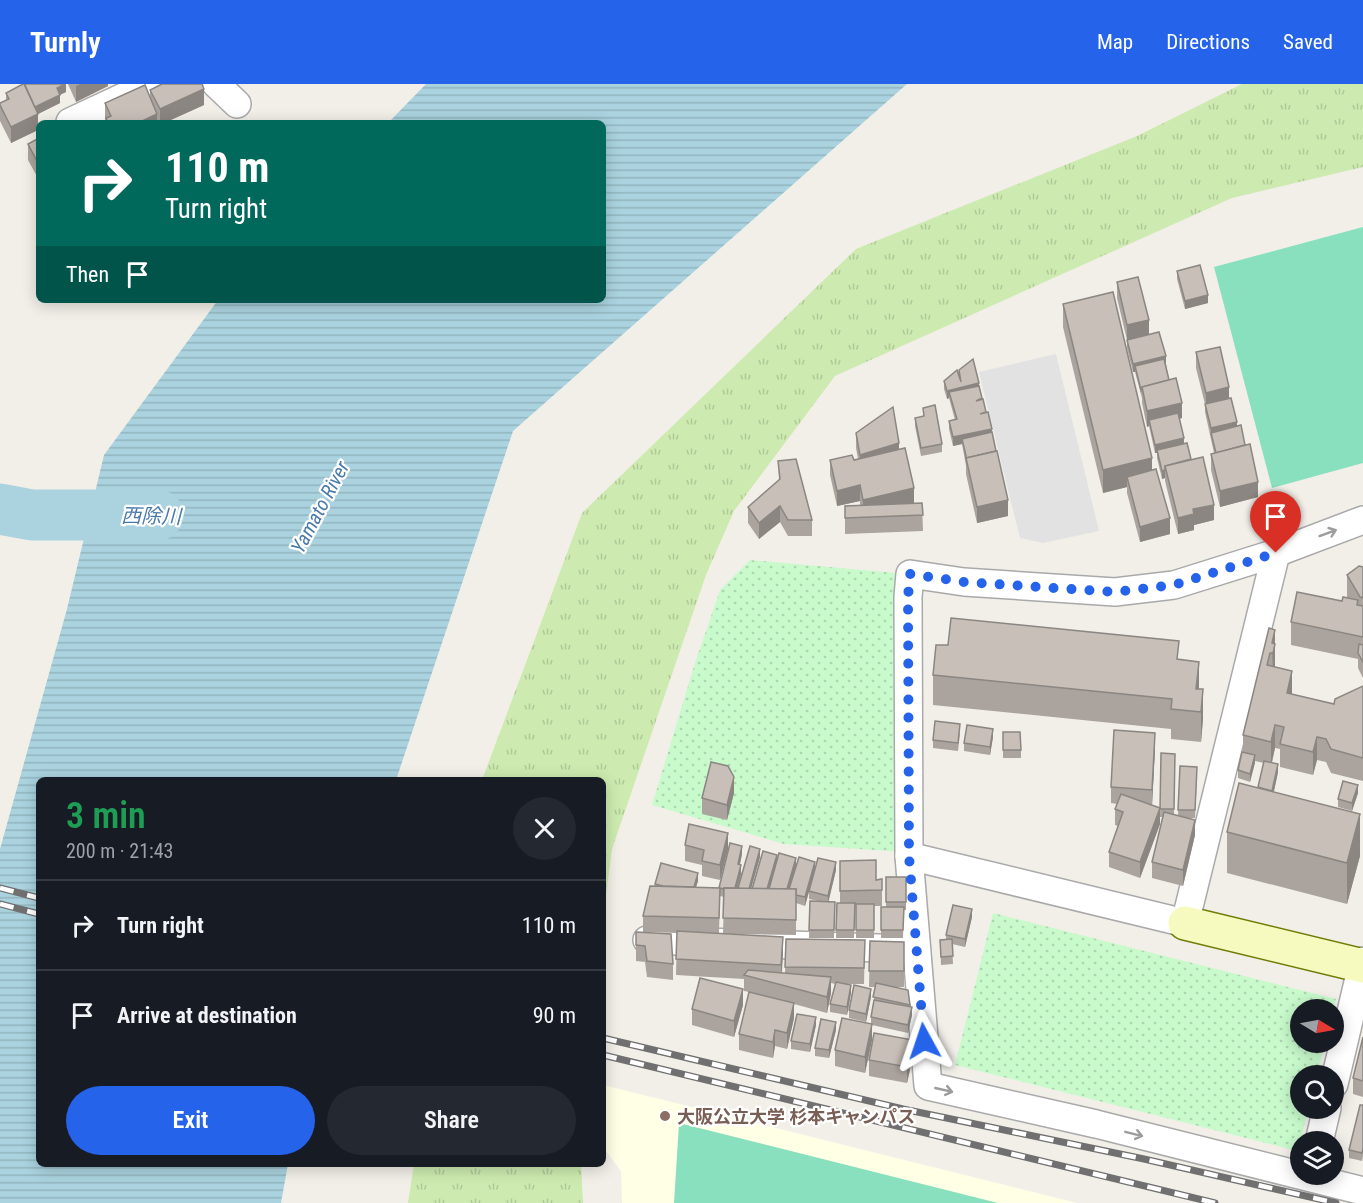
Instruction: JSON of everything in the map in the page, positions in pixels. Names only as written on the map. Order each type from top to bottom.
[{"type":"street","points":[[74,120],[151,84]]},
{"type":"street","points":[[216,84],[237,104]]},
{"type":"street","points":[[1290,1171],[928,1086],[909,856],[908,597],[910,574],[964,582],[1115,592],[1174,585],[1276,553],[1363,520]]},
{"type":"street","points":[[1185,923],[1276,553]]},
{"type":"street","points":[[909,856],[1363,965],[1339,1065]]},
{"type":"street","points":[[647,940],[917,950]]},
{"type":"street","points":[[1342,1185],[1363,1191]]},
{"type":"shaded area","points":[[1056,354],[1099,531],[1043,543],[1020,538],[979,372]]},
{"type":"shaded area","name":"大阪公立大学 杉本キャンパス","points":[[606,1086],[1077,1203],[622,1203],[621,1171],[606,1151]]},
{"type":"green space","points":[[1242,84],[1363,84],[1363,167],[1232,198],[835,376],[734,511],[706,575],[612,849],[606,896],[606,777],[483,777],[582,513],[856,249],[1137,136]]},
{"type":"green space","points":[[1363,227],[1363,463],[1272,488],[1214,267]]},
{"type":"green space","points":[[750,560],[897,573],[905,852],[784,844],[652,805],[695,663],[720,590]]},
{"type":"green space","points":[[993,913],[1336,999],[1290,999],[1290,1053],[1322,1053],[1320,1065],[1290,1065],[1290,1119],[1306,1119],[1303,1131],[1290,1131],[1290,1149],[955,1065]]},
{"type":"green space","points":[[679,1123],[998,1203],[674,1203]]},
{"type":"green space","points":[[414,1167],[581,1167],[583,1203],[408,1203]]},
{"type":"water","name":"Yamato River","points":[[426,84],[907,84],[513,431],[397,777],[36,777],[36,1167],[287,1167],[281,1203],[0,1203],[0,849],[67,609],[104,455],[216,303],[606,303],[606,120],[391,120]]},
{"type":"building","points":[[24,84],[38,114],[11,127],[0,103],[9,99],[6,93]]},
{"type":"building","points":[[26,84],[65,84],[57,88],[60,95],[35,107]]},
{"type":"building","points":[[162,84],[202,84],[204,89],[160,109],[150,90]]},
{"type":"building","points":[[145,85],[157,114],[144,120],[107,120],[106,118],[111,116],[105,103]]},
{"type":"building","points":[[36,140],[36,159],[28,144]]},
{"type":"building","points":[[1200,265],[1208,295],[1185,301],[1177,271]]},
{"type":"building","points":[[1138,277],[1149,320],[1127,325],[1117,282]]},
{"type":"building","points":[[1113,292],[1152,458],[1103,470],[1063,304]]},
{"type":"building","points":[[1159,332],[1166,356],[1133,364],[1127,340]]},
{"type":"building","points":[[1220,347],[1229,387],[1206,393],[1196,352]]},
{"type":"building","points":[[973,359],[979,383],[947,391],[944,381],[957,370],[961,382],[959,370]]},
{"type":"building","points":[[1164,359],[1169,380],[1142,387],[1141,390],[1135,366]]},
{"type":"building","points":[[1176,378],[1182,403],[1147,411],[1142,387]]},
{"type":"building","points":[[979,386],[982,398],[976,401],[983,399],[986,412],[980,414],[988,412],[992,429],[953,437],[949,421],[957,419],[949,392]]},
{"type":"building","points":[[1231,398],[1237,422],[1211,428],[1205,404]]},
{"type":"building","points":[[935,405],[942,444],[921,448],[915,418],[924,416],[923,408]]},
{"type":"building","points":[[893,407],[899,443],[860,455],[856,433]]},
{"type":"building","points":[[1178,413],[1184,438],[1155,445],[1149,420]]},
{"type":"building","points":[[1241,425],[1245,445],[1216,453],[1211,433]]},
{"type":"building","points":[[992,432],[996,451],[966,458],[962,439]]},
{"type":"building","points":[[1187,443],[1191,459],[1165,466],[1165,470],[1162,471],[1157,450]]},
{"type":"building","points":[[1250,444],[1258,482],[1220,491],[1211,454]]},
{"type":"building","points":[[905,448],[914,488],[863,500],[860,485],[837,491],[830,460],[852,455],[854,460]]},
{"type":"building","points":[[997,451],[1008,500],[977,507],[966,458]]},
{"type":"building","points":[[1203,457],[1214,505],[1193,509],[1194,514],[1178,518],[1165,466]]},
{"type":"building","points":[[796,459],[812,520],[788,520],[780,506],[759,523],[748,507],[780,479],[778,461]]},
{"type":"building","points":[[1156,469],[1170,518],[1140,527],[1127,477]]},
{"type":"building","points":[[922,503],[923,515],[845,518],[845,506]]},
{"type":"building","points":[[1359,566],[1363,567],[1363,598],[1360,597],[1347,575]]},
{"type":"building","points":[[1297,592],[1342,601],[1343,597],[1358,600],[1357,605],[1363,606],[1363,637],[1291,622]]},
{"type":"building","points":[[951,618],[1179,641],[1177,659],[1199,662],[1196,689],[1203,689],[1201,712],[1171,709],[1172,699],[933,675],[936,645],[948,645]]},
{"type":"building","points":[[1269,628],[1275,630],[1272,643],[1275,644],[1267,665],[1292,671],[1287,693],[1334,704],[1335,699],[1363,686],[1363,758],[1331,749],[1326,739],[1317,737],[1313,752],[1280,744],[1284,727],[1275,725],[1271,742],[1243,735]]},
{"type":"building","points":[[1359,644],[1363,645],[1363,662],[1358,653]]},
{"type":"building","points":[[935,721],[960,724],[958,743],[933,740]]},
{"type":"building","points":[[967,725],[993,729],[990,747],[964,743]]},
{"type":"building","points":[[1114,730],[1155,733],[1152,790],[1111,787]]},
{"type":"building","points":[[1003,732],[1020,732],[1021,750],[1003,750]]},
{"type":"building","points":[[1242,752],[1255,755],[1250,774],[1238,770]]},
{"type":"building","points":[[1161,753],[1175,754],[1174,809],[1160,809]]},
{"type":"building","points":[[1264,761],[1278,764],[1272,791],[1258,787]]},
{"type":"building","points":[[711,762],[728,766],[734,777],[727,805],[702,798]]},
{"type":"building","points":[[1180,766],[1197,767],[1195,810],[1178,810]]},
{"type":"building","points":[[1343,781],[1358,785],[1352,803],[1338,799]]},
{"type":"building","points":[[1239,783],[1360,814],[1347,863],[1227,832]]},
{"type":"building","points":[[1121,794],[1160,808],[1140,862],[1109,852],[1123,812],[1115,809]]},
{"type":"building","points":[[1164,812],[1195,820],[1183,870],[1152,862]]},
{"type":"building","points":[[689,824],[728,833],[720,865],[702,861],[704,850],[685,845]]},
{"type":"building","points":[[730,843],[742,846],[738,864],[741,865],[735,888],[724,889],[719,888]]},
{"type":"building","points":[[750,846],[760,849],[749,889],[741,889],[738,888]]},
{"type":"building","points":[[763,851],[777,855],[767,889],[752,889]]},
{"type":"building","points":[[779,853],[796,858],[787,889],[769,889]]},
{"type":"building","points":[[799,857],[815,862],[805,897],[796,895],[796,889],[789,889]]},
{"type":"building","points":[[818,858],[836,862],[828,896],[809,891]]},
{"type":"building","points":[[876,860],[876,880],[882,879],[882,890],[840,891],[840,861]]},
{"type":"building","points":[[661,863],[698,873],[694,887],[655,884]]},
{"type":"building","points":[[886,877],[906,877],[906,902],[886,902]]},
{"type":"building","points":[[650,886],[720,888],[719,918],[643,916]]},
{"type":"building","points":[[724,888],[796,889],[796,920],[723,918]]},
{"type":"building","points":[[810,901],[835,902],[834,930],[809,930]]},
{"type":"building","points":[[837,903],[855,903],[854,930],[836,930]]},
{"type":"building","points":[[856,904],[874,904],[874,930],[856,930]]},
{"type":"building","points":[[953,905],[972,909],[965,939],[946,935]]},
{"type":"building","points":[[881,907],[904,907],[903,930],[881,930]]},
{"type":"building","points":[[677,931],[783,937],[781,965],[676,959]]},
{"type":"building","points":[[636,932],[671,934],[673,964],[647,961],[645,946],[636,945]]},
{"type":"building","points":[[786,939],[865,940],[864,968],[785,967]]},
{"type":"building","points":[[952,939],[953,956],[941,957],[940,940]]},
{"type":"building","points":[[870,941],[904,942],[904,971],[869,971]]},
{"type":"building","points":[[748,970],[831,977],[827,997],[744,975]]},
{"type":"building","points":[[700,978],[743,989],[734,1021],[692,1009]]},
{"type":"building","points":[[836,982],[851,985],[847,1007],[830,1004]]},
{"type":"building","points":[[876,983],[908,990],[910,1005],[873,997]]},
{"type":"building","points":[[854,985],[871,989],[866,1014],[849,1010]]},
{"type":"building","points":[[749,992],[794,1003],[787,1033],[775,1030],[773,1042],[739,1034]]},
{"type":"building","points":[[874,1000],[912,1007],[908,1025],[871,1017]]},
{"type":"building","points":[[797,1014],[816,1017],[810,1044],[791,1041]]},
{"type":"building","points":[[842,1018],[872,1024],[865,1057],[835,1050]]},
{"type":"building","points":[[821,1019],[836,1022],[829,1050],[815,1048]]},
{"type":"building","points":[[874,1033],[913,1040],[907,1067],[869,1060]]},
{"type":"building","points":[[1363,1037],[1363,1081],[1353,1078]]},
{"type":"building","points":[[1360,1105],[1363,1105],[1362,1153],[1349,1150]]},
{"type":"waterway","name":"西除川","points":[[0,509],[32,515],[158,515]]},
{"type":"railway","points":[[0,888],[36,897]]},
{"type":"railway","points":[[0,904],[36,913]]},
{"type":"railway","points":[[606,1039],[903,1109],[1144,1159],[1336,1203]]},
{"type":"railway","points":[[606,1056],[1215,1203]]},
{"type":"place","name":"大阪公立大学 杉本キャンパス","points":[[665,1116]]},
{"type":"route","points":[[924,1041],[909,856],[908,597],[910,574],[964,582],[1115,592],[1174,585],[1276,553]]}]
